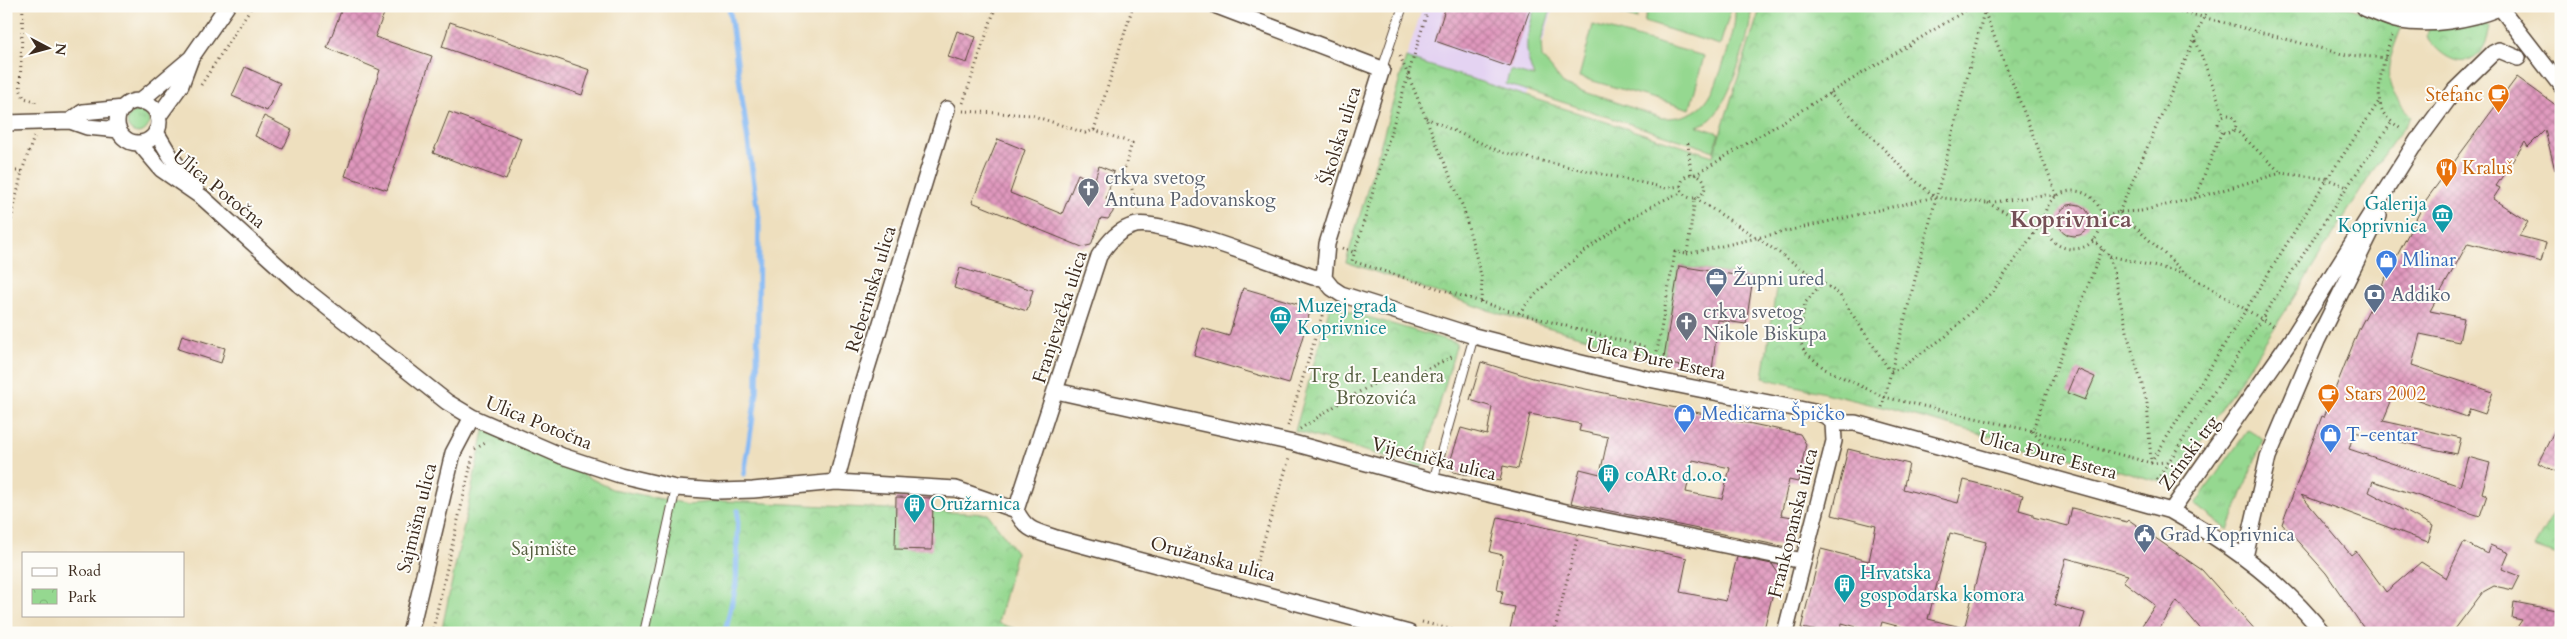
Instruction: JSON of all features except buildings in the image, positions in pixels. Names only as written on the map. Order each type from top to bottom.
[{"type":"main road","points":[[2367,6],[2398,18],[2420,20],[2470,13],[2498,6]]},
{"type":"street","points":[[6,123],[70,121],[87,127],[118,130],[128,141],[139,143],[148,140],[181,85],[192,58],[226,6]]},
{"type":"street","points":[[1216,6],[1382,69]]},
{"type":"street","points":[[2498,6],[2561,86]]},
{"type":"street","name":"Zrinski trg","points":[[2418,139],[2317,341],[2268,457],[2245,557],[2204,529],[2172,511],[2293,337],[2418,139],[2455,90],[2493,52],[2499,50],[2518,58]]},
{"type":"street","points":[[70,121],[83,112],[124,108],[139,102],[192,58]]},
{"type":"street","name":"Školska ulica","points":[[1324,278],[1327,244],[1382,69]]},
{"type":"street","points":[[139,102],[151,107],[171,157],[203,198]]},
{"type":"street","points":[[118,130],[118,116],[124,108]]},
{"type":"street","name":"Reberinska ulica","points":[[836,482],[860,391],[954,110]]},
{"type":"street","name":"Ulica Potočna","points":[[139,143],[161,168],[203,198],[298,284],[370,343],[447,402],[472,417],[570,459],[620,475],[676,488],[718,491],[753,490],[836,482],[956,489],[1016,510]]},
{"type":"street","name":"Ulica Đure Estera","points":[[1138,224],[1172,228],[1313,277],[1324,278],[1342,294],[1474,336],[1644,378],[1819,413],[1826,416],[1833,423],[1855,423],[2172,511]]},
{"type":"street","name":"Franjevačka ulica","points":[[1016,510],[1099,256],[1109,240],[1122,231],[1138,224]]},
{"type":"street","name":"Vijećnička ulica","points":[[1056,391],[1294,437],[1433,481],[1583,516],[1803,561]]},
{"type":"street","name":"Sajmišna ulica","points":[[410,633],[453,453],[472,417]]},
{"type":"street","name":"Frankopanska ulica","points":[[1785,633],[1834,441],[1833,423]]},
{"type":"street","name":"Oružanska ulica","points":[[1016,510],[1023,524],[1031,530],[1056,538],[1409,633]]},
{"type":"street","points":[[2245,557],[2283,588],[2323,633]]},
{"type":"lane","name":"Školska ulica","points":[[1382,69],[1403,6]]},
{"type":"lane","points":[[1433,481],[1474,336]]},
{"type":"lane","points":[[644,633],[676,488]]},
{"type":"path","points":[[199,88],[252,6]]},
{"type":"path","points":[[996,6],[954,110],[1031,114],[1085,132],[1094,130],[1132,143],[1123,174],[1131,185],[1138,224]]},
{"type":"path","points":[[1094,130],[1133,6]]},
{"type":"path","points":[[1429,6],[1408,70],[1352,261],[1481,302],[1645,347],[1648,366]]},
{"type":"path","points":[[1693,175],[1702,179],[1705,186],[1702,194],[1695,198],[1688,198],[1682,193],[1680,186],[1684,178],[1693,175],[1973,6]]},
{"type":"path","points":[[1983,6],[2057,196]]},
{"type":"path","points":[[2161,6],[2346,55],[2389,58]]},
{"type":"path","points":[[2119,212],[2196,40],[2209,6]]},
{"type":"path","points":[[1882,407],[1984,12]]},
{"type":"path","points":[[2396,29],[2383,58],[2380,100],[2382,111],[2402,130]]},
{"type":"path","points":[[2196,40],[2224,115]]},
{"type":"path","points":[[1408,70],[1425,118],[1447,164],[1463,207],[1482,278],[1481,302]]},
{"type":"path","points":[[1829,93],[1913,179],[1935,197]]},
{"type":"path","points":[[2151,463],[2327,179],[2380,100]]},
{"type":"path","points":[[2224,115],[2235,118],[2235,129],[2281,173]]},
{"type":"path","points":[[2224,115],[2218,121],[2222,131],[2228,133],[2235,129]]},
{"type":"path","points":[[1425,118],[1501,152],[1666,188],[1680,186]]},
{"type":"path","points":[[2157,480],[2346,188],[2392,122]]},
{"type":"path","points":[[2195,198],[2222,131]]},
{"type":"path","points":[[1688,143],[1693,175]]},
{"type":"path","points":[[6,170],[22,171]]},
{"type":"path","points":[[2102,218],[2119,212],[2141,211],[2195,198],[2281,173],[2327,179],[2346,188]]},
{"type":"path","points":[[1648,366],[1656,357],[1675,252],[1687,254],[1935,197],[1987,203],[2044,195],[2057,196],[2071,191],[2086,194],[2097,204],[2102,218],[2099,233],[2093,240],[2079,248],[2069,249],[2052,240],[2046,228],[2045,214],[2057,196]]},
{"type":"path","points":[[1519,313],[1530,300],[1602,238],[1669,196],[1682,193]]},
{"type":"path","points":[[1695,198],[1839,294],[1890,372]]},
{"type":"path","points":[[1687,254],[1695,198]]},
{"type":"path","points":[[1987,203],[2037,228],[2046,228]]},
{"type":"path","points":[[2119,212],[2185,273],[2275,326]]},
{"type":"path","points":[[1890,372],[1899,369],[1946,336],[1993,291],[2037,228]]},
{"type":"path","points":[[2093,240],[2110,256],[2185,273]]},
{"type":"path","points":[[2032,431],[2102,249]]},
{"type":"path","points":[[2110,256],[2129,340],[2147,402],[2151,463]]},
{"type":"path","points":[[1823,282],[1805,303],[1799,338],[1804,351],[1825,369],[1884,397],[2032,431],[2151,463],[2167,462]]},
{"type":"path","points":[[1294,437],[1287,430],[1327,301]]},
{"type":"path","points":[[1252,577],[1294,437],[1341,402],[1379,381],[1398,383],[1459,354],[1469,357]]},
{"type":"path","points":[[1648,366],[1657,368]]},
{"type":"path","points":[[432,633],[474,450],[486,442],[499,440],[504,430]]},
{"type":"path","points":[[2032,431],[2043,443],[2065,449],[2063,456]]},
{"type":"path","points":[[1554,633],[1583,516]]},
{"type":"shaded area","points":[[1423,6],[1554,6],[1526,96],[1406,58]]},
{"type":"green space","points":[[1535,6],[1552,6],[1541,41],[1542,57],[1564,85],[1662,118],[1688,114],[1698,109],[1705,102],[1721,72],[1734,27],[1735,6],[1751,6],[1751,17],[1744,48],[1732,83],[1718,111],[1710,120],[1697,126],[1719,133],[1714,151],[1506,84],[1510,70],[1534,77],[1528,57],[1527,42]]},
{"type":"green space","points":[[1596,6],[1641,6],[1637,19]]},
{"type":"green space","points":[[1649,6],[1732,6],[1720,45],[1644,22]]},
{"type":"green space","points":[[1761,6],[1910,6],[1937,11],[1942,6],[2345,6],[2402,26],[2392,52],[2388,73],[2394,93],[2411,116],[2376,166],[2286,310],[2172,485],[1882,407],[1763,378],[1777,282],[1679,266],[1663,363],[1656,357],[1500,314],[1346,262],[1406,58],[1713,156]]},
{"type":"green space","points":[[2481,20],[2490,27],[2486,42],[2480,53],[2464,62],[2454,60],[2445,55],[2426,36],[2430,27]]},
{"type":"green space","points":[[1593,25],[1704,56],[1690,109],[1579,77]]},
{"type":"green space","points":[[138,111],[146,114],[149,122],[146,130],[138,133],[130,130],[127,122],[130,114]]},
{"type":"green space","name":"Trg dr. Leandera Brozovića","points":[[1330,306],[1457,343],[1422,467],[1295,431]]},
{"type":"green space","name":"Sajmište","points":[[485,426],[612,489],[687,504],[726,501],[988,514],[1016,552],[998,623],[1027,633],[441,633]]},
{"type":"green space","points":[[2248,430],[2263,439],[2228,530],[2195,504]]},
{"type":"green space","points":[[2561,501],[2561,556],[2534,547]]},
{"type":"waterway","points":[[729,6],[759,219],[757,390],[744,474]]},
{"type":"waterway","points":[[725,633],[736,584],[738,511]]},
{"type":"place","name":"Stefanc","points":[[2499,114]]},
{"type":"place","name":"Kraluš","points":[[2446,187]]},
{"type":"place","name":"crkva svetog Antuna Padovanskog","points":[[1089,208]]},
{"type":"place","name":"Galerija Koprivnica","points":[[2443,234]]},
{"type":"place","name":"Mlinar","points":[[2386,279]]},
{"type":"place","name":"Župni ured","points":[[1717,298]]},
{"type":"place","name":"Addiko","points":[[2375,314]]},
{"type":"place","name":"Muzej grada Koprivnice","points":[[1281,336]]},
{"type":"place","name":"crkva svetog Nikole Biskupa","points":[[1687,342]]},
{"type":"place","name":"Stars 2002","points":[[2329,413]]},
{"type":"place","name":"Medičarna Špičko","points":[[1685,433]]},
{"type":"place","name":"T-centar","points":[[2330,454]]},
{"type":"place","name":"coARt d.o.o.","points":[[1609,494]]},
{"type":"place","name":"Oružarnica","points":[[914,523]]},
{"type":"place","name":"Grad Koprivnica","points":[[2144,554]]},
{"type":"place","name":"Hrvatska gospodarska komora","points":[[1844,603]]},
{"type":"district","name":"Koprivnica","points":[[2071,219]]}]
